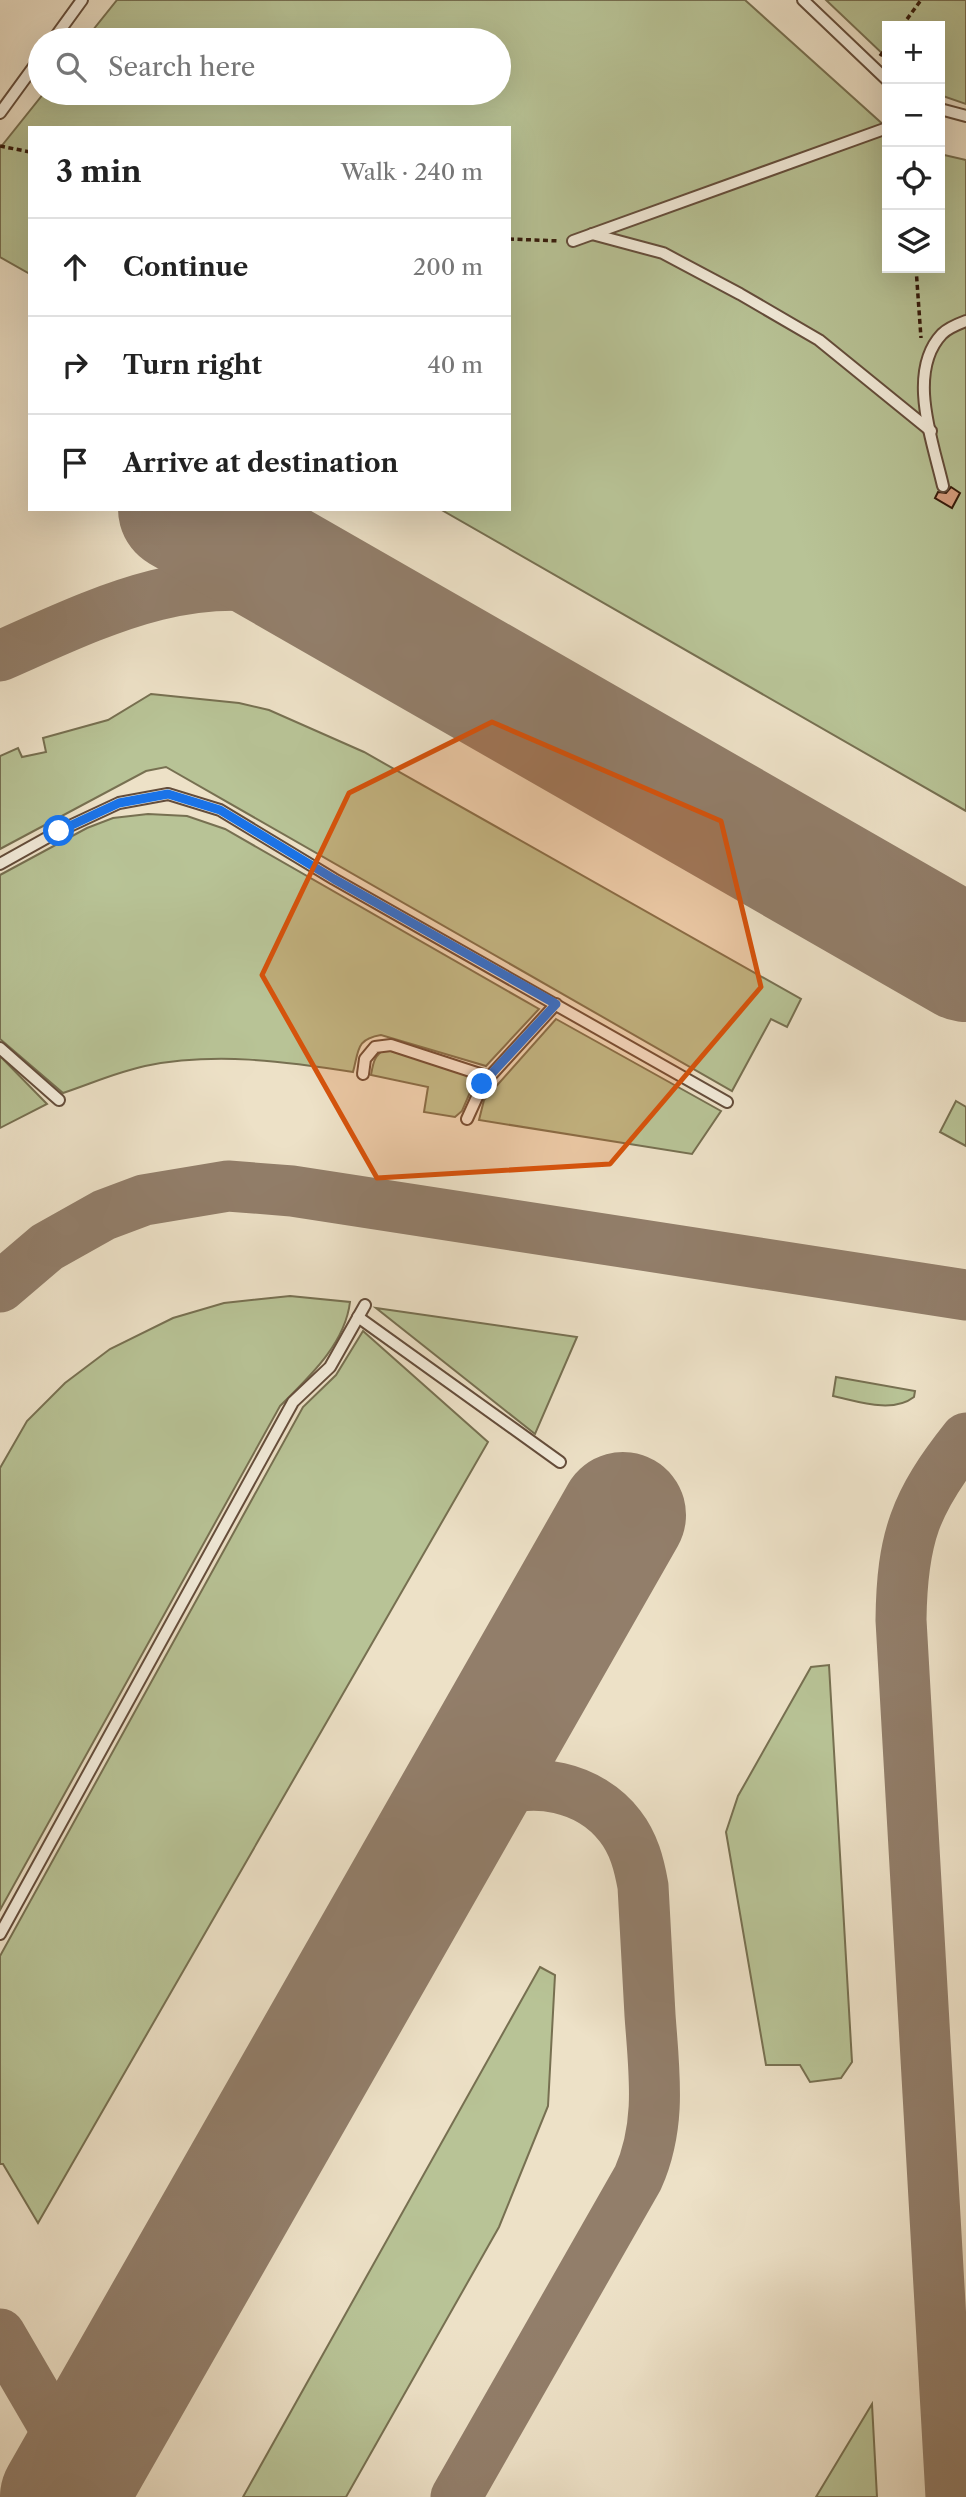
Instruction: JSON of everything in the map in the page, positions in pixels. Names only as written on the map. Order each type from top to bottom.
[{"type":"lane","points":[[62,28],[82,0]]},
{"type":"lane","points":[[803,0],[882,75]]},
{"type":"lane","points":[[0,113],[28,74]]},
{"type":"lane","points":[[945,110],[966,116]]},
{"type":"lane","points":[[573,241],[882,130]]},
{"type":"lane","points":[[592,234],[663,253],[763,307],[819,340],[931,431]]},
{"type":"lane","points":[[943,486],[923,395],[925,372],[931,352],[942,334],[966,321]]},
{"type":"lane","points":[[0,864],[59,831],[119,803],[168,794],[220,810],[334,879],[727,1102]]},
{"type":"lane","points":[[467,1119],[482,1084],[556,1004]]},
{"type":"lane","points":[[363,1073],[365,1059],[375,1047],[391,1045],[489,1077]]},
{"type":"lane","points":[[0,1048],[58,1100]]},
{"type":"lane","points":[[0,1934],[293,1402],[330,1367],[365,1306]]},
{"type":"lane","points":[[358,1317],[560,1462]]},
{"type":"path","points":[[906,21],[921,0]]},
{"type":"path","points":[[0,146],[28,152]]},
{"type":"path","points":[[511,239],[573,241]]},
{"type":"path","points":[[916,273],[921,346]]},
{"type":"highlighted area","points":[[492,722],[721,821],[761,987],[610,1164],[377,1178],[262,975],[349,793]]},
{"type":"green space","points":[[117,0],[745,0],[882,123],[882,273],[945,273],[945,155],[966,160],[966,811],[443,511],[511,511],[511,126],[28,126],[28,273],[0,257],[0,148],[34,105],[511,105],[511,28],[95,28]]},
{"type":"green space","points":[[826,0],[966,0],[966,104],[945,97],[945,21],[882,21],[882,53]]},
{"type":"green space","points":[[151,694],[239,703],[269,710],[364,752],[801,999],[787,1027],[771,1019],[732,1091],[166,767],[146,771],[0,849],[0,756],[18,748],[22,757],[46,752],[43,738],[108,720]]},
{"type":"green space","points":[[148,814],[187,816],[225,829],[539,1009],[486,1066],[381,1035],[363,1043],[353,1072],[301,1064],[197,1059],[145,1066],[63,1093],[0,1039],[0,875],[87,828],[113,818]]},
{"type":"green space","points":[[556,1019],[721,1111],[692,1154],[479,1120],[484,1100]]},
{"type":"green space","points":[[385,1049],[472,1075],[475,1081],[462,1111],[455,1117],[424,1112],[428,1087],[371,1075],[376,1057]]},
{"type":"green space","points":[[0,1056],[47,1104],[0,1128]]},
{"type":"green space","points":[[956,1101],[966,1107],[966,1146],[940,1132]]},
{"type":"green space","points":[[290,1296],[350,1302],[341,1332],[324,1359],[280,1406],[0,1910],[0,1468],[27,1421],[65,1383],[110,1349],[173,1318],[224,1303]]},
{"type":"green space","points":[[376,1308],[577,1337],[535,1434]]},
{"type":"green space","points":[[363,1331],[488,1442],[38,2223],[3,2164],[0,2164],[0,1956],[303,1407],[336,1375]]},
{"type":"green space","points":[[836,1377],[915,1391],[914,1397],[895,1405],[885,1405],[833,1396]]},
{"type":"green space","points":[[829,1665],[852,2062],[841,2078],[810,2082],[800,2065],[766,2065],[726,1832],[738,1796],[811,1667]]},
{"type":"green space","points":[[540,1967],[555,1975],[548,2106],[499,2227],[346,2497],[243,2497]]},
{"type":"green space","points":[[872,2404],[877,2497],[816,2497]]},
{"type":"building","points":[[951,487],[960,493],[952,508],[935,498],[938,492],[946,493]]},
{"type":"taxiway","points":[[0,656],[72,624],[145,598],[219,585],[258,586],[299,593],[339,607],[403,636]]},
{"type":"taxiway","points":[[0,1287],[47,1247],[104,1215],[144,1200],[228,1186],[292,1191],[966,1295]]},
{"type":"taxiway","points":[[951,2497],[901,1620],[904,1566],[915,1522],[934,1482],[966,1438]]},
{"type":"taxiway","points":[[445,1829],[488,1796],[523,1786],[559,1788],[577,1794],[608,1813],[620,1826],[635,1854],[643,1886],[654,2077],[651,2138],[638,2178],[456,2497]]},
{"type":"taxiway","points":[[0,2334],[95,2497]]},
{"type":"runway","points":[[184,511],[966,959]]},
{"type":"runway","points":[[63,2497],[623,1515]]},
{"type":"route","points":[[59,831],[119,803],[168,794],[220,810],[334,879],[556,1004],[482,1084]]}]
